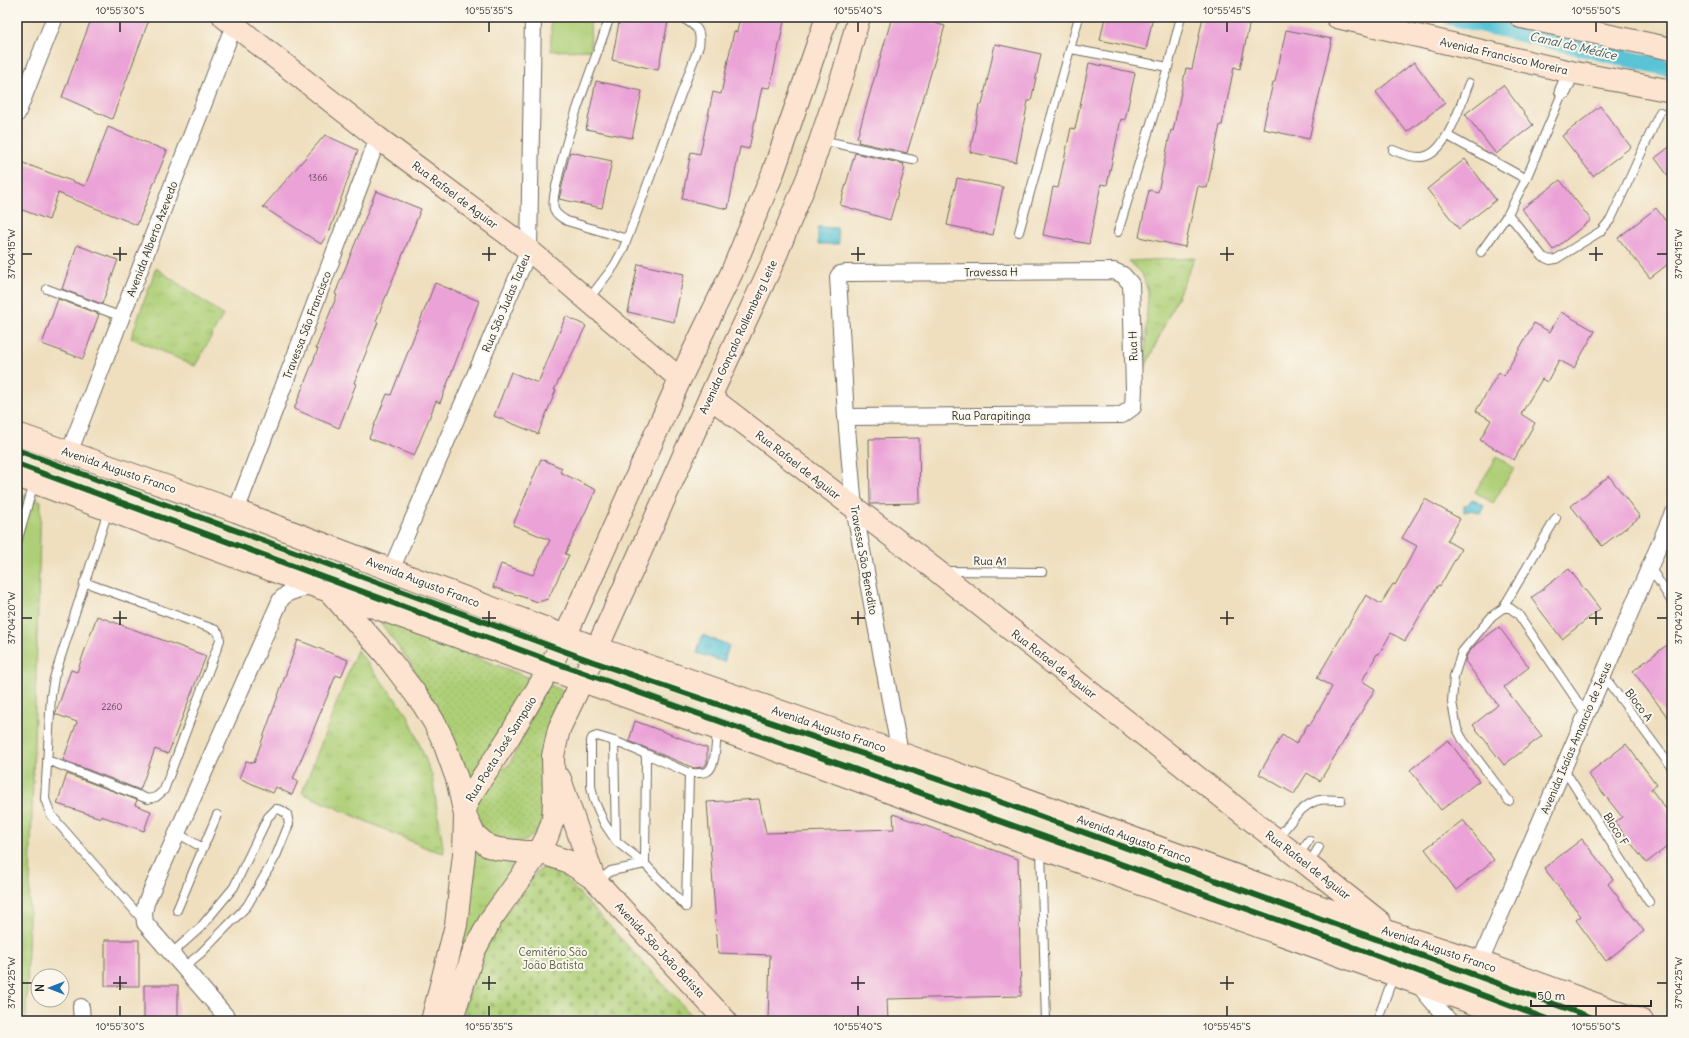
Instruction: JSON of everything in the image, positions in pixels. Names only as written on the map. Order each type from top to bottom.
[{"type":"main road","points":[[828,17],[820,67],[821,78],[830,81],[844,71]]},
{"type":"main road","points":[[565,636],[680,380],[731,274],[773,173],[828,17]]},
{"type":"main road","name":"Avenida Gonçalo Rollemberg Leite","points":[[582,681],[710,397],[773,262],[808,177],[821,140],[844,71],[859,17]]},
{"type":"main road","name":"Avenida Francisco Moreira","points":[[1337,17],[1567,82],[1672,91]]},
{"type":"main road","points":[[1521,17],[1543,20],[1672,49]]},
{"type":"main road","name":"Rua Rafael de Aguiar","points":[[230,20],[378,138],[529,250],[680,380]]},
{"type":"main road","name":"Rua Rafael de Aguiar","points":[[710,397],[937,571],[1275,840],[1305,854],[1395,934]]},
{"type":"main road","name":"Avenida Augusto Franco","points":[[17,434],[236,511],[597,648],[900,753],[1395,934],[1480,962],[1642,1021]]},
{"type":"main road","points":[[26,479],[320,587],[757,743],[1041,848],[1523,1021]]},
{"type":"main road","points":[[320,587],[386,655],[423,704],[443,740],[457,779],[465,815],[474,834],[488,846],[509,851],[539,852],[567,861],[595,880]]},
{"type":"main road","name":"Rua Poeta José Sampaio","points":[[432,1021],[456,925],[464,854],[466,805],[470,796],[509,737],[549,669],[565,636]]},
{"type":"main road","points":[[451,1021],[474,951],[491,919],[539,852],[547,837],[552,820],[554,800],[553,756],[559,730],[582,681]]},
{"type":"main road","points":[[553,756],[578,836],[595,880]]},
{"type":"main road","name":"Avenida São João Batista","points":[[595,880],[726,1021]]},
{"type":"street","points":[[17,114],[55,17]]},
{"type":"street","name":"Rua São Judas Tadeu","points":[[391,570],[529,250],[533,17]]},
{"type":"street","name":"Avenida Alberto Azevedo","points":[[70,453],[122,317],[230,20]]},
{"type":"street","name":"Travessa São Francisco","points":[[236,511],[378,138]]},
{"type":"street","name":"Travessa H","points":[[845,273],[1114,270],[1123,275],[1131,284]]},
{"type":"street","name":"Travessa São Benedito","points":[[845,273],[840,274],[838,277],[846,417],[854,508],[900,753]]},
{"type":"street","name":"Rua H","points":[[1131,284],[1134,389],[1132,407]]},
{"type":"street","name":"Rua Parapitinga","points":[[846,417],[1122,415],[1132,407]]},
{"type":"street","name":"Avenida Isaías Amancio de Jesus","points":[[1480,962],[1672,515]]},
{"type":"street","points":[[230,1021],[145,923],[144,913],[146,903],[281,599],[288,593],[320,587]]},
{"type":"street","points":[[1418,984],[1449,1021]]},
{"type":"lane","points":[[610,17],[580,101],[560,167],[553,200],[554,209],[558,216],[567,221],[627,239]]},
{"type":"lane","points":[[588,300],[614,266],[627,239],[699,46],[700,36],[698,28],[681,17]]},
{"type":"lane","points":[[1019,232],[1080,17]]},
{"type":"lane","points":[[1118,232],[1168,67],[1181,17]]},
{"type":"lane","points":[[1071,49],[1168,67]]},
{"type":"lane","points":[[1481,252],[1508,214],[1526,179],[1567,82]]},
{"type":"lane","points":[[1393,150],[1409,156],[1422,157],[1434,152],[1448,136],[1469,83]]},
{"type":"lane","points":[[1508,214],[1543,257],[1550,260],[1556,260],[1601,231],[1611,219],[1660,112]]},
{"type":"lane","points":[[1448,136],[1526,179]]},
{"type":"lane","points":[[821,140],[912,160]]},
{"type":"lane","points":[[47,289],[122,317]]},
{"type":"lane","points":[[17,542],[26,479]]},
{"type":"lane","points":[[109,509],[54,678],[51,696],[45,799],[51,815],[145,923]]},
{"type":"lane","points":[[1509,801],[1463,740],[1457,729],[1452,702],[1454,676],[1462,652],[1492,616],[1503,608],[1556,518]]},
{"type":"lane","points":[[1650,567],[1672,602]]},
{"type":"lane","name":"Rua A1","points":[[937,571],[1042,572]]},
{"type":"lane","points":[[47,760],[148,798],[156,798],[164,790],[220,640],[219,634],[216,630],[84,582]]},
{"type":"lane","points":[[1503,608],[1510,608],[1518,614],[1586,714]]},
{"type":"lane","name":"Bloco A","points":[[1603,675],[1672,768]]},
{"type":"lane","points":[[689,773],[686,907],[645,864],[616,841],[604,823],[594,800],[591,786],[591,741],[594,737],[614,741],[689,773],[700,773],[708,771],[711,767],[718,730]]},
{"type":"lane","points":[[614,741],[616,841]]},
{"type":"lane","points":[[645,864],[646,754]]},
{"type":"lane","name":"Bloco F","points":[[1563,768],[1649,902]]},
{"type":"lane","points":[[1275,840],[1296,816],[1310,804],[1321,800],[1341,800]]},
{"type":"lane","points":[[172,953],[200,928],[234,887],[268,817],[276,809],[282,810],[287,814],[289,824],[276,856],[257,891],[247,906],[201,953],[184,967]]},
{"type":"lane","points":[[177,910],[218,815]]},
{"type":"lane","points":[[177,833],[203,848]]},
{"type":"lane","points":[[1305,854],[1319,847]]},
{"type":"lane","points":[[1041,848],[1046,1021]]},
{"type":"lane","points":[[595,880],[611,871],[645,864]]},
{"type":"lane","points":[[1377,1021],[1394,975]]},
{"type":"green space","points":[[551,17],[590,17],[591,50],[551,51]]},
{"type":"green space","points":[[1195,258],[1144,370],[1148,291],[1142,274],[1128,261]]},
{"type":"green space","points":[[156,268],[223,315],[195,366],[131,338]]},
{"type":"green space","points":[[1497,457],[1514,468],[1493,503],[1475,492]]},
{"type":"green space","points":[[17,493],[41,501],[26,1021],[17,1021]]},
{"type":"green space","points":[[377,618],[530,678],[505,732],[466,787],[446,727],[410,663]]},
{"type":"green space","points":[[357,650],[408,715],[432,776],[444,853],[429,849],[302,793]]},
{"type":"green space","points":[[547,684],[566,692],[544,750],[542,767],[546,807],[541,828],[526,841],[511,843],[486,834],[475,816],[475,801],[496,772],[509,765]]},
{"type":"green space","points":[[474,846],[526,857],[444,1021]]},
{"type":"green space","name":"Cemitério São João Batista","points":[[552,864],[697,1021],[460,1021],[480,958],[503,917],[537,871]]},
{"type":"water","points":[[818,227],[837,228],[839,244],[818,244]]},
{"type":"water","points":[[1472,499],[1484,506],[1480,514],[1473,510],[1464,512],[1464,505],[1467,505]]},
{"type":"water","points":[[702,635],[729,645],[724,662],[697,653]]},
{"type":"building","points":[[92,17],[150,17],[112,119],[62,97]]},
{"type":"building","points":[[620,17],[642,17],[668,22],[658,70],[612,60]]},
{"type":"building","points":[[740,17],[785,17],[770,88],[762,87],[749,149],[740,147],[728,209],[682,199],[691,152],[700,154],[713,92],[721,94],[734,31],[737,32]]},
{"type":"building","points":[[892,17],[914,17],[945,26],[907,153],[858,142],[859,139],[857,138]]},
{"type":"building","points":[[1105,17],[1153,17],[1146,50],[1100,40]]},
{"type":"building","points":[[1203,17],[1230,17],[1250,21],[1240,69],[1234,67],[1207,188],[1198,186],[1185,247],[1139,237],[1149,190],[1158,192],[1186,68],[1192,69]]},
{"type":"building","points":[[1286,30],[1332,39],[1309,139],[1263,129]]},
{"type":"building","points":[[995,44],[1041,54],[1031,101],[1028,101],[1016,162],[970,152],[979,105],[982,105]]},
{"type":"building","points":[[1414,62],[1445,103],[1407,132],[1376,92]]},
{"type":"building","points":[[1089,63],[1135,73],[1125,120],[1121,119],[1107,185],[1101,184],[1089,244],[1043,235],[1053,187],[1058,188],[1071,128],[1075,129]]},
{"type":"building","points":[[596,81],[642,91],[632,138],[586,129]]},
{"type":"building","points":[[1503,85],[1533,125],[1496,154],[1465,114]]},
{"type":"building","points":[[1600,106],[1631,147],[1593,176],[1562,136]]},
{"type":"building","points":[[108,127],[167,151],[137,225],[58,193],[49,220],[17,208],[17,179],[23,163],[85,186]]},
{"type":"building","points":[[325,135],[358,150],[330,230],[321,244],[263,207]]},
{"type":"building","points":[[1672,145],[1672,181],[1655,158]]},
{"type":"building","points":[[570,152],[612,161],[602,208],[559,199]]},
{"type":"building","points":[[855,153],[904,164],[903,167],[905,168],[890,220],[840,205]]},
{"type":"building","points":[[1465,159],[1496,200],[1459,229],[1427,189]]},
{"type":"building","points":[[957,178],[1003,187],[993,235],[947,225]]},
{"type":"building","points":[[1560,180],[1591,220],[1553,250],[1522,209]]},
{"type":"building","points":[[376,191],[421,209],[376,321],[378,322],[354,383],[356,384],[339,428],[294,409],[318,349],[316,348],[337,295],[335,294]]},
{"type":"building","points":[[1656,208],[1672,229],[1672,261],[1650,278],[1618,238]]},
{"type":"building","points":[[77,245],[118,260],[102,304],[62,289]]},
{"type":"building","points":[[638,264],[684,274],[674,322],[628,312]]},
{"type":"building","points":[[435,283],[479,301],[440,403],[436,401],[414,456],[369,438],[387,394],[391,395]]},
{"type":"building","points":[[58,299],[99,314],[83,359],[42,344]]},
{"type":"building","points":[[1561,312],[1595,331],[1574,368],[1559,360],[1547,382],[1542,379],[1521,414],[1535,423],[1514,460],[1480,440],[1491,420],[1476,411],[1499,372],[1504,376],[1534,323],[1550,332]]},
{"type":"building","points":[[566,316],[586,326],[554,390],[556,390],[538,434],[494,416],[511,372],[538,383]]},
{"type":"building","points":[[919,438],[920,503],[870,504],[869,439]]},
{"type":"building","points":[[541,459],[562,468],[560,472],[596,490],[565,554],[569,555],[548,599],[538,602],[493,587],[501,564],[533,575],[550,540],[513,525]]},
{"type":"building","points":[[1609,476],[1640,517],[1602,546],[1571,506]]},
{"type":"building","points":[[1425,499],[1460,519],[1447,541],[1461,549],[1440,586],[1438,585],[1405,641],[1391,633],[1379,654],[1377,654],[1362,681],[1375,689],[1320,781],[1307,773],[1294,794],[1259,774],[1282,735],[1296,744],[1308,724],[1310,725],[1332,687],[1317,678],[1366,595],[1381,604],[1393,584],[1395,585],[1417,546],[1402,538]]},
{"type":"building","points":[[1569,569],[1600,609],[1562,639],[1531,598]]},
{"type":"building","points":[[97,616],[206,656],[168,754],[155,749],[140,790],[63,760],[77,722],[55,714],[71,670],[77,672]]},
{"type":"building","points":[[1499,627],[1529,667],[1504,687],[1542,736],[1504,765],[1473,725],[1498,705],[1465,661],[1467,655],[1475,645]]},
{"type":"building","points":[[298,640],[348,660],[341,677],[336,675],[293,779],[298,781],[292,795],[276,787],[273,793],[239,778],[246,761],[254,763]]},
{"type":"building","points":[[1672,641],[1672,723],[1633,671]]},
{"type":"building","points":[[635,721],[707,748],[707,763],[704,767],[694,768],[629,741]]},
{"type":"building","points":[[1448,740],[1479,781],[1441,810],[1410,770]]},
{"type":"building","points":[[1626,744],[1657,785],[1651,789],[1672,817],[1672,843],[1646,863],[1615,822],[1622,817],[1588,774]]},
{"type":"building","points":[[67,774],[137,800],[135,805],[151,811],[144,831],[101,816],[101,818],[57,804]]},
{"type":"building","points":[[759,799],[766,833],[894,829],[893,814],[1018,859],[1021,996],[887,999],[888,1021],[768,1021],[770,955],[718,953],[707,802]]},
{"type":"building","points":[[1463,820],[1494,860],[1456,890],[1425,849]]},
{"type":"building","points":[[1582,839],[1613,879],[1608,884],[1644,931],[1606,961],[1576,920],[1581,916],[1544,868]]},
{"type":"building","points":[[105,940],[139,940],[139,986],[105,986]]},
{"type":"building","points":[[144,985],[178,985],[178,1021],[144,1021]]},
{"type":"waterway","name":"Canal do Médice","points":[[1451,17],[1672,69]]},
{"type":"cycle path","points":[[17,450],[591,661],[954,785],[1601,1021]]},
{"type":"cycle path","points":[[17,464],[553,662],[1340,942],[1552,1021]]}]
